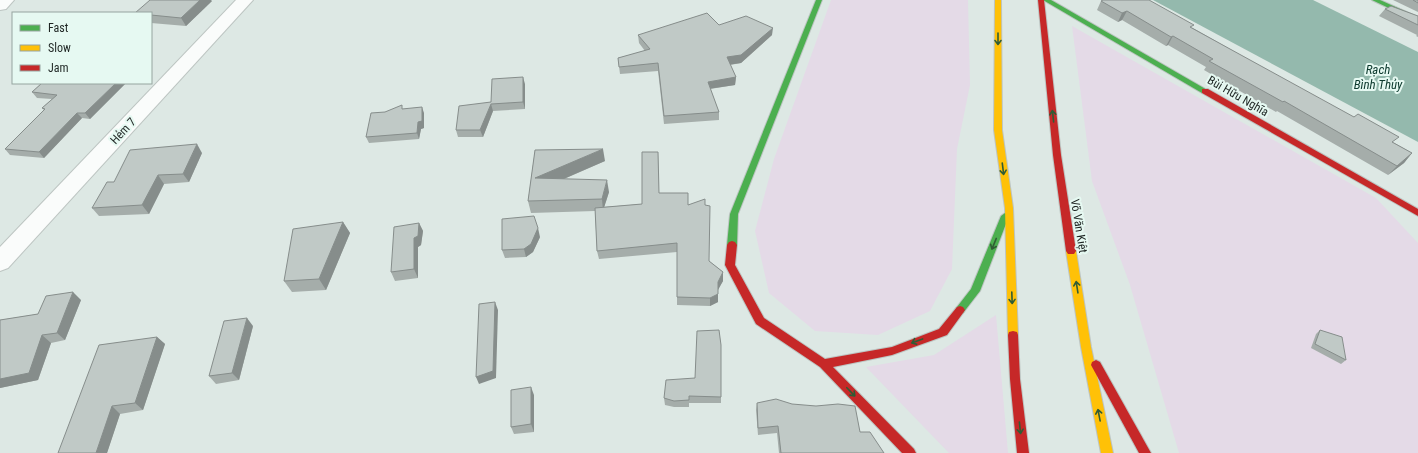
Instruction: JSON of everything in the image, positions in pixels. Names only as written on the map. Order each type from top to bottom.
[{"type":"main road","points":[[819,0],[734,214],[730,265],[760,321],[824,364],[910,453]]},
{"type":"main road","points":[[998,0],[998,130],[1008,208],[1015,379],[1023,453]]},
{"type":"main road","name":"Võ Văn Kiệt","points":[[1042,0],[1057,155],[1086,347],[1107,453]]},
{"type":"main road","name":"Bùi Hữu Nghĩa","points":[[1046,0],[1418,213]]},
{"type":"main road","points":[[1376,0],[1418,20]]},
{"type":"main road","points":[[1404,204],[1418,223]]},
{"type":"main road","points":[[824,364],[892,351],[943,332],[975,291],[1008,208]]},
{"type":"main road","points":[[1086,347],[1145,453]]},
{"type":"street","points":[[0,4],[6,0]]},
{"type":"street","name":"Hẻm 7","points":[[0,262],[245,0]]},
{"type":"shaded area","points":[[831,0],[968,0],[970,85],[957,149],[952,269],[930,311],[878,335],[815,331],[769,293],[755,231],[774,159]]},
{"type":"shaded area","points":[[1072,26],[1376,198],[1418,243],[1418,453],[1179,453],[1130,285],[1092,181]]},
{"type":"shaded area","points":[[996,315],[1008,453],[949,453],[866,367],[934,355]]},
{"type":"water","name":"Rạch Bình Thủy","points":[[1153,0],[1313,0],[1418,52],[1418,142]]},
{"type":"building","points":[[150,0],[200,0],[181,18],[152,15],[152,12],[136,12]]},
{"type":"building","points":[[1149,0],[1194,25],[1190,27],[1354,117],[1358,114],[1399,137],[1392,142],[1412,153],[1397,166],[1284,101],[1283,102],[1209,61],[1213,59],[1173,36],[1171,37],[1127,11],[1122,13],[1101,1]]},
{"type":"building","points":[[1391,6],[1418,16],[1418,25],[1385,9]]},
{"type":"building","points":[[707,13],[719,25],[746,16],[773,28],[741,55],[727,57],[736,77],[708,82],[719,112],[664,116],[658,63],[619,67],[618,58],[650,49],[638,35]]},
{"type":"building","points":[[523,77],[523,102],[491,104],[480,130],[456,130],[459,106],[491,102],[492,79]]},
{"type":"building","points":[[41,84],[115,84],[85,113],[77,113],[39,152],[5,149],[45,109],[42,108],[57,95],[32,92]]},
{"type":"building","points":[[402,105],[402,109],[422,107],[422,121],[418,122],[417,133],[366,137],[371,113],[385,112]]},
{"type":"building","points":[[197,144],[183,174],[158,175],[142,205],[92,208],[107,182],[114,182],[130,150]]},
{"type":"building","points":[[603,149],[535,178],[607,180],[602,199],[528,201],[535,150]]},
{"type":"building","points":[[642,152],[658,152],[659,193],[688,193],[688,205],[705,199],[705,205],[710,206],[709,261],[723,272],[718,282],[718,294],[710,298],[677,297],[677,243],[597,251],[595,208],[642,204]]},
{"type":"building","points":[[534,216],[538,228],[531,244],[524,249],[502,250],[502,219]]},
{"type":"building","points":[[343,222],[319,279],[284,281],[293,229]]},
{"type":"building","points":[[419,223],[418,236],[414,238],[414,269],[391,272],[394,227]]},
{"type":"building","points":[[73,292],[57,333],[42,335],[29,373],[0,379],[0,320],[38,314],[46,296]]},
{"type":"building","points":[[495,302],[493,371],[476,377],[479,304]]},
{"type":"building","points":[[247,318],[232,373],[209,376],[224,321]]},
{"type":"building","points":[[719,330],[721,345],[721,397],[689,396],[689,400],[674,401],[664,398],[666,380],[695,378],[697,331]]},
{"type":"building","points":[[1320,330],[1342,337],[1346,360],[1315,344]]},
{"type":"building","points":[[157,337],[135,403],[112,406],[96,453],[58,453],[99,345]]},
{"type":"building","points":[[531,387],[531,424],[511,427],[511,390]]},
{"type":"building","points":[[776,399],[792,404],[816,406],[838,404],[855,406],[860,432],[870,432],[884,453],[781,453],[778,426],[758,428],[757,403]]},
{"type":"traffic: fast","points":[[732,245],[734,214],[819,0]]},
{"type":"traffic: fast","points":[[1046,0],[1205,91]]},
{"type":"traffic: fast","points":[[1375,0],[1418,20]]},
{"type":"traffic: fast","points":[[960,310],[975,291],[1005,216]]},
{"type":"traffic: slow","points":[[998,0],[998,130],[1009,208],[1013,335]]},
{"type":"traffic: slow","points":[[1071,251],[1086,347],[1107,453]]},
{"type":"traffic: jam","points":[[1041,0],[1057,155],[1071,251]]},
{"type":"traffic: jam","points":[[1205,91],[1418,213]]},
{"type":"traffic: jam","points":[[732,245],[730,265],[760,321],[824,364],[910,453]]},
{"type":"traffic: jam","points":[[824,364],[892,351],[943,332],[960,310]]},
{"type":"traffic: jam","points":[[1013,335],[1015,379],[1023,453]]},
{"type":"traffic: jam","points":[[1096,365],[1145,453]]}]
